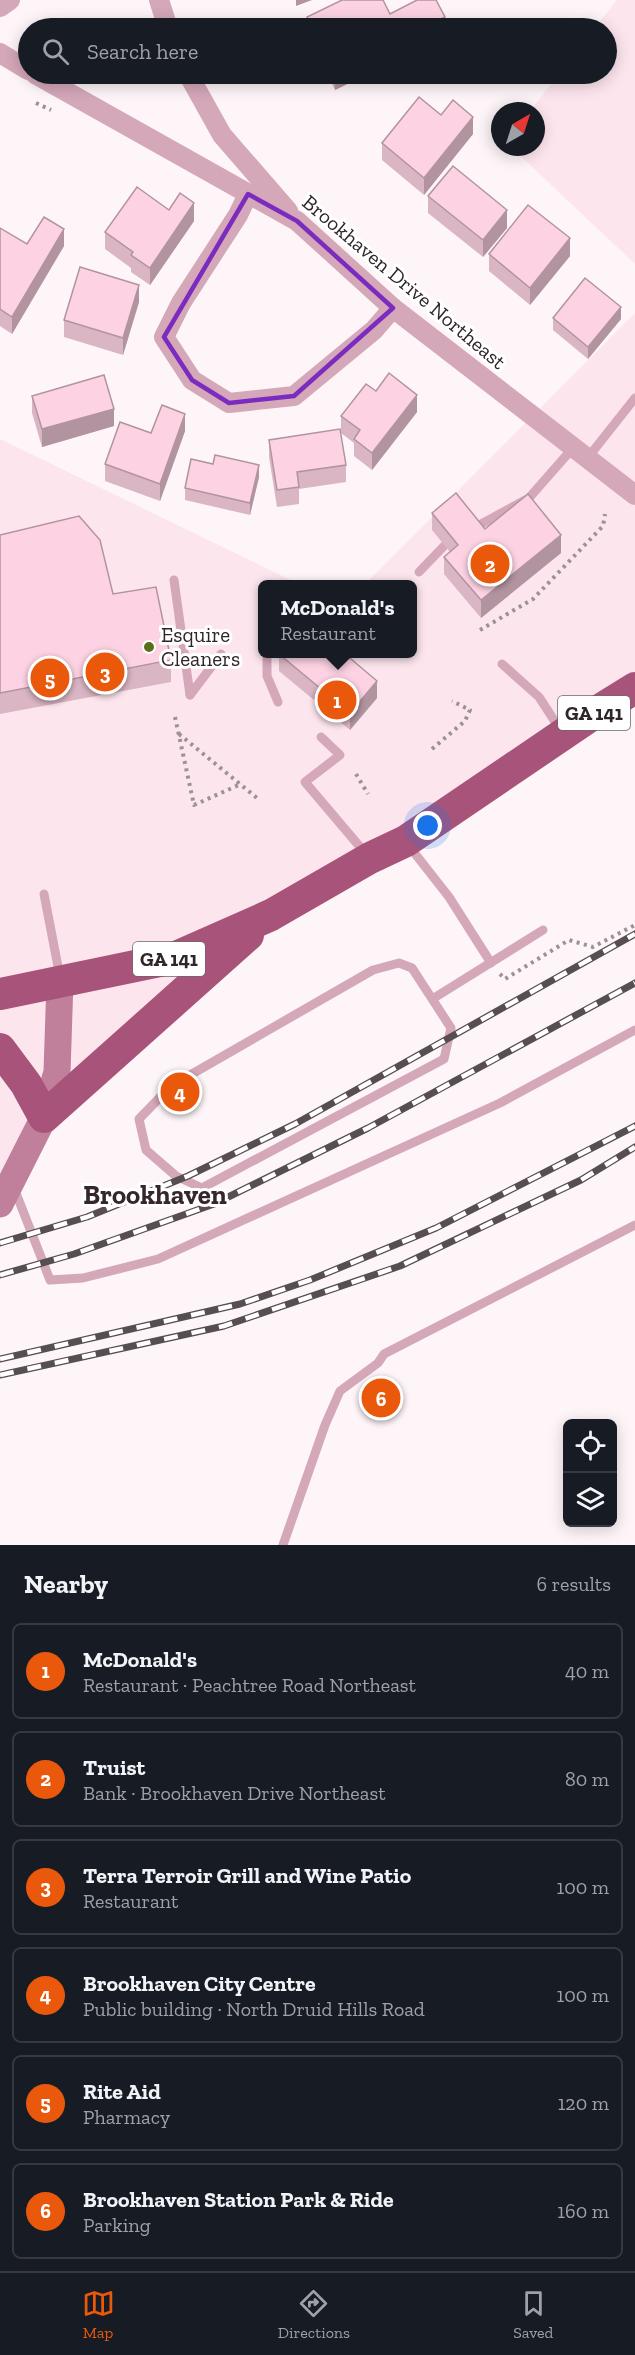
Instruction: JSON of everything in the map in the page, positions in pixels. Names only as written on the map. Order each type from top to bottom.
[{"type":"highway","name":"GA 141","points":[[0,994],[174,958],[271,915],[370,858],[406,842],[563,734],[635,688]]},
{"type":"highway","points":[[0,1048],[26,1084],[44,1117],[271,915]]},
{"type":"main road","points":[[5,1192],[44,1117],[57,1072],[60,981]]},
{"type":"street","points":[[0,7],[10,0]]},
{"type":"street","points":[[159,0],[165,18]]},
{"type":"street","points":[[0,53],[18,64]]},
{"type":"street","name":"Brookhaven Drive Northeast","points":[[53,84],[297,221],[393,308],[635,495]]},
{"type":"street","points":[[194,84],[222,135],[297,221]]},
{"type":"street","points":[[248,194],[238,215],[181,303],[164,337],[192,380],[229,403],[294,396],[374,330],[393,308]]},
{"type":"lane","points":[[472,529],[529,498],[579,454],[635,398]]},
{"type":"lane","points":[[419,572],[444,546]]},
{"type":"lane","points":[[174,580],[190,695],[221,654]]},
{"type":"lane","points":[[267,658],[267,676],[278,702]]},
{"type":"lane","points":[[502,664],[539,697],[563,734]]},
{"type":"lane","points":[[321,737],[340,756],[305,782],[370,858]]},
{"type":"lane","points":[[406,842],[449,897],[491,963]]},
{"type":"lane","points":[[44,894],[60,981]]},
{"type":"lane","points":[[434,998],[543,930]]},
{"type":"lane","points":[[399,963],[412,968],[434,998],[451,1028],[444,1059],[202,1188],[176,1176],[146,1150],[140,1119],[171,1086],[373,970],[399,963]]},
{"type":"lane","points":[[5,1192],[50,1280],[83,1278],[169,1254],[500,1103],[635,1030]]},
{"type":"lane","points":[[283,1545],[325,1425],[340,1391],[378,1363],[384,1354],[635,1226]]},
{"type":"path","points":[[480,630],[539,593],[603,526],[605,514]]},
{"type":"path","points":[[432,749],[465,722],[470,710],[452,701]]},
{"type":"path","points":[[175,717],[194,805],[241,784]]},
{"type":"path","points":[[178,733],[257,798]]},
{"type":"path","points":[[356,774],[368,794]]},
{"type":"path","points":[[491,963],[505,980],[569,940],[592,947],[635,925]]},
{"type":"highlighted area","points":[[248,194],[297,221],[393,308],[294,396],[229,403],[192,380],[164,337]]},
{"type":"shaded area","points":[[617,0],[635,0],[635,264],[521,156],[545,156],[545,102],[537,102],[551,84],[617,84],[617,18],[603,18]]},
{"type":"shaded area","points":[[635,313],[635,704],[267,934],[60,1107],[0,1206],[0,439],[291,580],[258,580],[258,658],[417,658],[417,580],[369,580]]},
{"type":"building","points":[[342,0],[383,0],[390,14],[417,0],[436,0],[445,17],[308,18]]},
{"type":"building","points":[[419,97],[441,115],[453,100],[473,117],[424,178],[382,143]]},
{"type":"building","points":[[453,166],[507,210],[483,240],[428,196]]},
{"type":"building","points":[[137,187],[169,210],[180,193],[194,203],[150,268],[131,255],[133,252],[105,232]]},
{"type":"building","points":[[528,205],[570,238],[530,288],[489,254]]},
{"type":"building","points":[[44,217],[64,229],[12,317],[0,309],[0,228],[27,244]]},
{"type":"building","points":[[80,267],[139,285],[123,338],[64,320]]},
{"type":"building","points":[[585,278],[621,307],[588,347],[553,318]]},
{"type":"building","points":[[389,373],[417,395],[372,453],[354,439],[360,430],[341,416],[366,384],[376,391]]},
{"type":"building","points":[[104,375],[114,409],[42,429],[32,396]]},
{"type":"building","points":[[162,405],[185,414],[160,484],[105,464],[120,422],[151,433]]},
{"type":"building","points":[[340,429],[346,465],[297,472],[299,487],[277,490],[269,440]]},
{"type":"building","points":[[215,455],[259,465],[250,503],[185,488],[191,459],[213,464]]},
{"type":"building","points":[[456,493],[485,529],[528,494],[561,535],[481,600],[444,557],[458,545],[432,513]]},
{"type":"building","points":[[79,516],[100,540],[113,594],[156,587],[171,660],[0,693],[0,535]]},
{"type":"building","points":[[284,658],[350,658],[377,681],[350,713]]},
{"type":"railway","points":[[0,1243],[87,1217],[188,1176],[295,1124],[635,934]]},
{"type":"railway","points":[[0,1275],[74,1254],[214,1204],[368,1128],[635,983]]},
{"type":"railway","points":[[0,1359],[240,1304],[310,1280],[436,1228],[635,1126]]},
{"type":"railway","points":[[0,1375],[224,1326],[400,1266],[581,1180],[635,1147]]},
{"type":"place","name":"Truist","points":[[490,564]]},
{"type":"place","name":"Esquire Cleaners","points":[[149,647]]},
{"type":"place","name":"Terra Terroir Grill and Wine Patio","points":[[105,672]]},
{"type":"place","name":"Rite Aid","points":[[50,678]]},
{"type":"place","name":"McDonald's","points":[[337,700]]},
{"type":"place","name":"Brookhaven City Centre","points":[[180,1092]]},
{"type":"place","name":"Brookhaven Station Park & Ride","points":[[381,1398]]},
{"type":"district","name":"Brookhaven","points":[[155,1195]]}]
